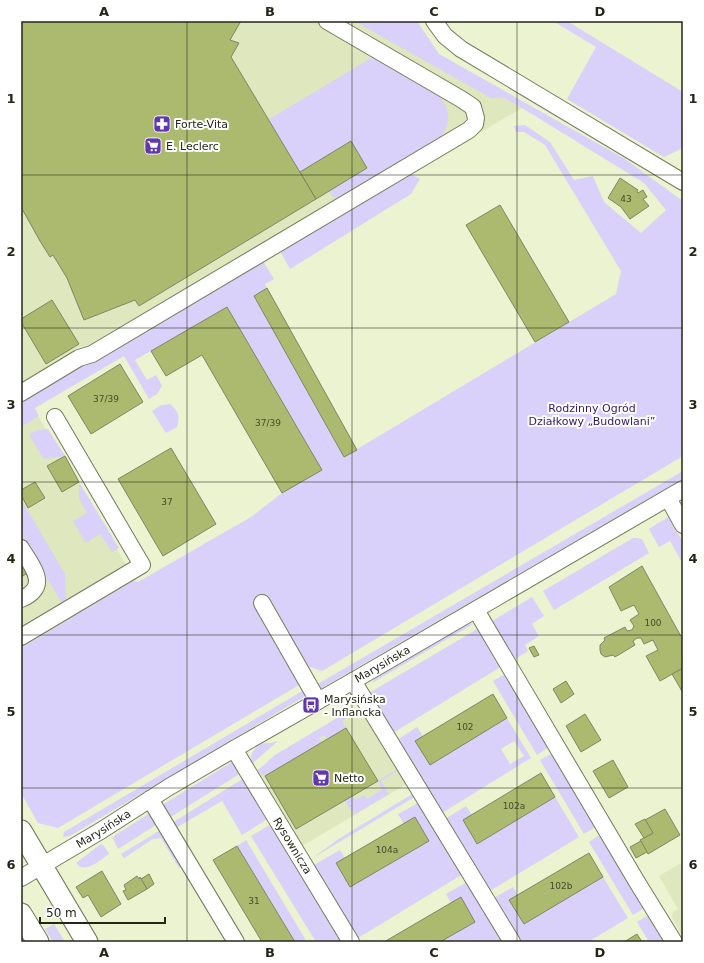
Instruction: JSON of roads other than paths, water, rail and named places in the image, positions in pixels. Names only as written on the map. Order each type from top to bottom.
[{"type":"main road","points":[[21,831],[87,942]]},
{"type":"main road","points":[[21,914],[38,942]]},
{"type":"street","points":[[21,393],[79,358],[92,354],[469,130],[475,124],[476,118],[473,107],[327,21]]},
{"type":"street","points":[[434,21],[445,36],[461,49],[683,182]]},
{"type":"street","points":[[21,637],[142,565],[55,417]]},
{"type":"street","name":"Marysińska","points":[[21,878],[102,830],[169,787],[683,489]]},
{"type":"street","points":[[668,498],[683,525]]},
{"type":"street","points":[[21,548],[37,576],[38,583],[35,590],[21,599]]},
{"type":"street","points":[[262,603],[318,701]]},
{"type":"street","points":[[476,610],[674,942]]},
{"type":"street","points":[[354,681],[512,942]]},
{"type":"street","name":"Rysownicza","points":[[234,749],[351,942]]},
{"type":"street","points":[[150,799],[236,942]]},
{"type":"place","name":"Forte-Vita","points":[[162,124]]},
{"type":"place","name":"E. Leclerc","points":[[153,146]]},
{"type":"place","name":"Marysińska - Inflancka","points":[[311,705]]},
{"type":"place","name":"Netto","points":[[321,778]]},
{"type":"park label","name":"Rodzinny Ogród Działkowy „Budowlani”","points":[[592,414]]}]
